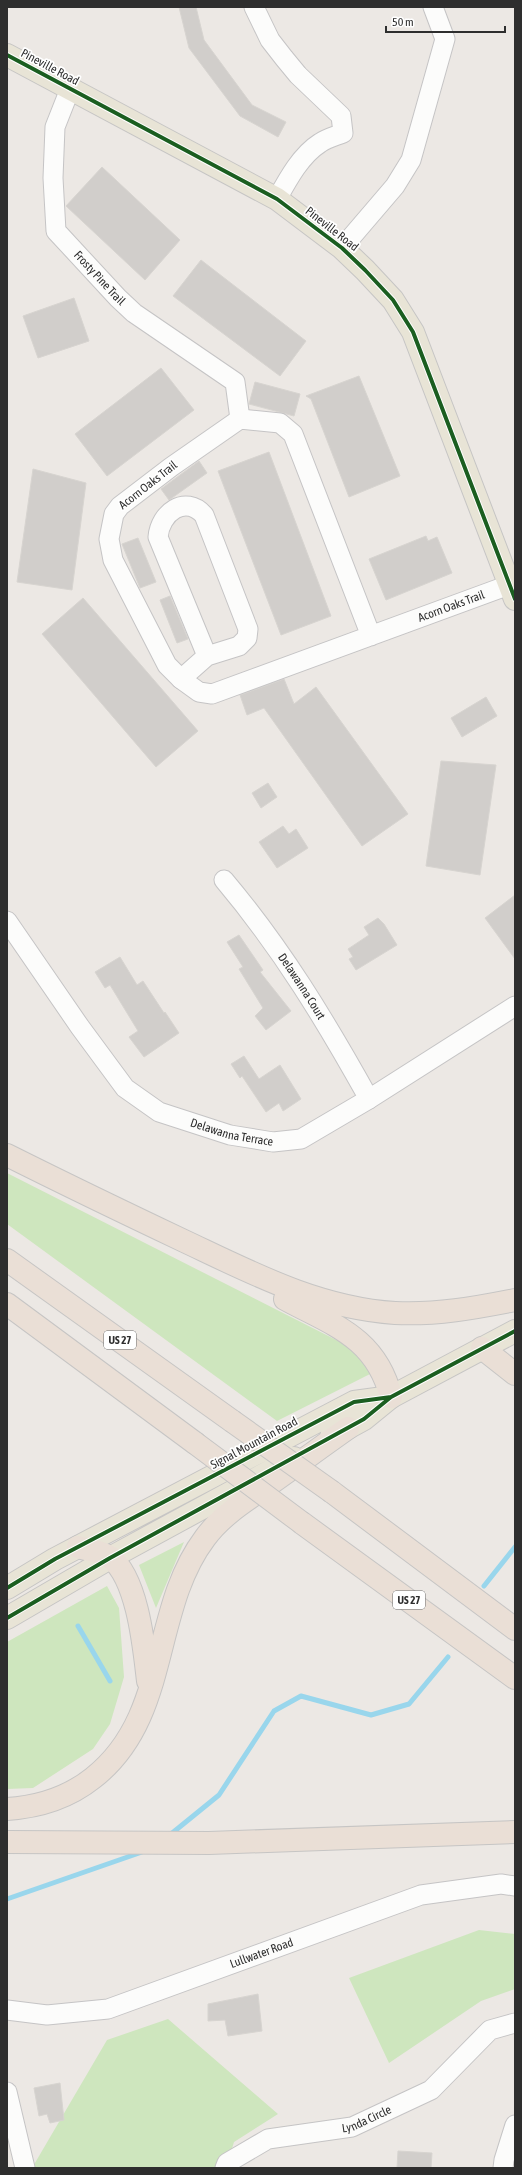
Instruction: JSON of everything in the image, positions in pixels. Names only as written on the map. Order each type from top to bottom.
[{"type":"highway","points":[[7,1156],[282,1287],[337,1304],[394,1313],[423,1313],[460,1311],[515,1300]]},
{"type":"highway","points":[[126,1214],[351,1334],[362,1343],[378,1363],[391,1397]]},
{"type":"highway","name":"US 27","points":[[7,1260],[332,1492],[515,1629]]},
{"type":"highway","name":"US 27","points":[[7,1304],[302,1523],[515,1678]]},
{"type":"highway","points":[[482,1348],[515,1374]]},
{"type":"highway","points":[[7,1809],[23,1808],[55,1801],[80,1788],[103,1770],[121,1751],[133,1734],[142,1713],[177,1593],[189,1562],[205,1537],[229,1513],[348,1428]]},
{"type":"highway","points":[[78,1547],[99,1552],[110,1558],[121,1572],[135,1604],[141,1628],[149,1690]]},
{"type":"highway","points":[[7,1842],[209,1843],[515,1832]]},
{"type":"main road","name":"Pineville Road","points":[[7,56],[277,199],[342,248],[365,270],[393,300],[413,332],[512,592]]},
{"type":"main road","name":"Signal Mountain Road","points":[[7,1588],[78,1547],[354,1402],[391,1397],[515,1331]]},
{"type":"main road","points":[[7,1618],[110,1558],[364,1419],[391,1397]]},
{"type":"street","points":[[254,7],[270,40],[284,58],[298,75],[341,116],[344,133],[320,143],[303,158],[288,178],[277,199]]},
{"type":"street","points":[[342,248],[395,186],[411,160],[445,39],[433,7]]},
{"type":"street","name":"Frosty Pine Trail","points":[[70,89],[55,127],[52,178],[56,231],[118,298],[134,313],[235,382],[240,419]]},
{"type":"street","points":[[240,419],[280,423],[292,434],[371,636]]},
{"type":"street","name":"Acorn Oaks Trail","points":[[240,419],[147,484],[120,506],[114,514],[109,539],[113,560],[167,665],[181,679],[199,692],[212,694],[371,636],[512,592]]},
{"type":"street","points":[[181,679],[207,656],[239,646],[247,638],[248,629],[204,515],[198,507],[187,504],[176,508],[166,516],[159,526],[158,537],[207,656]]},
{"type":"street","name":"Delawanna Court","points":[[224,880],[276,945],[330,1030],[369,1099]]},
{"type":"street","name":"Delawanna Terrace","points":[[7,921],[80,1027],[125,1088],[159,1112],[230,1135],[273,1142],[301,1139],[369,1099],[515,1006]]},
{"type":"street","name":"Lullwater Road","points":[[7,2010],[47,2015],[108,2008],[421,1896],[501,1884],[515,1886]]},
{"type":"street","name":"Lynda Circle","points":[[225,2168],[227,2163],[268,2139],[352,2127],[431,2090],[490,2030],[515,2023]]},
{"type":"street","points":[[7,2092],[25,2168]]},
{"type":"street","points":[[503,2168],[515,2125]]},
{"type":"green space","points":[[7,1173],[352,1348],[374,1372],[277,1421],[7,1224]]},
{"type":"green space","points":[[184,1542],[156,1608],[139,1565]]},
{"type":"green space","points":[[107,1586],[119,1608],[124,1677],[110,1724],[93,1749],[33,1788],[7,1789],[7,1642]]},
{"type":"green space","points":[[479,1930],[515,1934],[515,1989],[481,2001],[389,2063],[349,1978]]},
{"type":"green space","points":[[168,2019],[278,2114],[234,2142],[226,2168],[32,2168],[107,2040]]},
{"type":"building","points":[[179,7],[196,7],[204,40],[252,105],[286,122],[278,137],[240,116],[189,48]]},
{"type":"building","points":[[102,167],[180,240],[145,280],[66,206]]},
{"type":"building","points":[[201,260],[306,341],[280,376],[173,296]]},
{"type":"building","points":[[74,298],[89,341],[38,358],[23,316]]},
{"type":"building","points":[[161,368],[194,410],[107,476],[75,434]]},
{"type":"building","points":[[359,376],[400,476],[349,497],[311,399],[306,396]]},
{"type":"building","points":[[255,382],[300,394],[294,416],[249,404]]},
{"type":"building","points":[[269,452],[331,616],[281,635],[218,471]]},
{"type":"building","points":[[199,461],[207,473],[169,500],[161,489]]},
{"type":"building","points":[[33,469],[86,483],[72,590],[17,582]]},
{"type":"building","points":[[426,536],[428,541],[437,537],[452,573],[386,600],[369,559]]},
{"type":"building","points":[[138,538],[156,582],[140,588],[122,544]]},
{"type":"building","points":[[170,596],[188,639],[177,643],[160,600]]},
{"type":"building","points":[[83,598],[198,731],[156,767],[42,634]]},
{"type":"building","points":[[284,679],[294,704],[316,687],[408,814],[362,846],[264,708],[247,715],[240,695]]},
{"type":"building","points":[[486,697],[497,716],[462,737],[451,718]]},
{"type":"building","points":[[441,761],[496,765],[480,875],[426,866]]},
{"type":"building","points":[[268,783],[277,797],[261,808],[252,793]]},
{"type":"building","points":[[283,826],[289,834],[296,829],[308,848],[277,868],[259,842]]},
{"type":"building","points":[[515,895],[515,959],[485,918]]},
{"type":"building","points":[[378,918],[384,924],[397,945],[356,970],[349,959],[353,957],[348,949],[369,935],[364,927]]},
{"type":"building","points":[[239,935],[263,970],[260,972],[291,1011],[266,1030],[255,1016],[263,1008],[239,969],[243,967],[227,942]]},
{"type":"building","points":[[120,957],[137,985],[143,981],[179,1033],[144,1057],[129,1037],[138,1031],[110,985],[105,988],[95,972]]},
{"type":"building","points":[[244,1056],[259,1079],[280,1065],[301,1099],[283,1111],[279,1103],[266,1112],[242,1076],[240,1078],[231,1064]]},
{"type":"building","points":[[258,1994],[262,2031],[228,2036],[225,2020],[208,2021],[208,2004]]},
{"type":"building","points":[[60,2083],[64,2120],[50,2123],[47,2114],[39,2116],[34,2088]]},
{"type":"building","points":[[398,2151],[432,2153],[431,2168],[397,2168]]},
{"type":"waterway","points":[[484,1586],[515,1547]]},
{"type":"waterway","points":[[78,1626],[110,1681]]},
{"type":"waterway","points":[[171,1834],[219,1795],[274,1711],[301,1696],[371,1715],[409,1704],[448,1657]]},
{"type":"waterway","points":[[7,1899],[142,1852]]},
{"type":"cycle path","points":[[7,55],[277,199],[342,248],[365,270],[393,300],[413,332],[515,599]]},
{"type":"cycle path","points":[[7,1588],[55,1559],[354,1402],[391,1397],[515,1331]]},
{"type":"cycle path","points":[[7,1618],[110,1558],[364,1419],[391,1397]]}]
